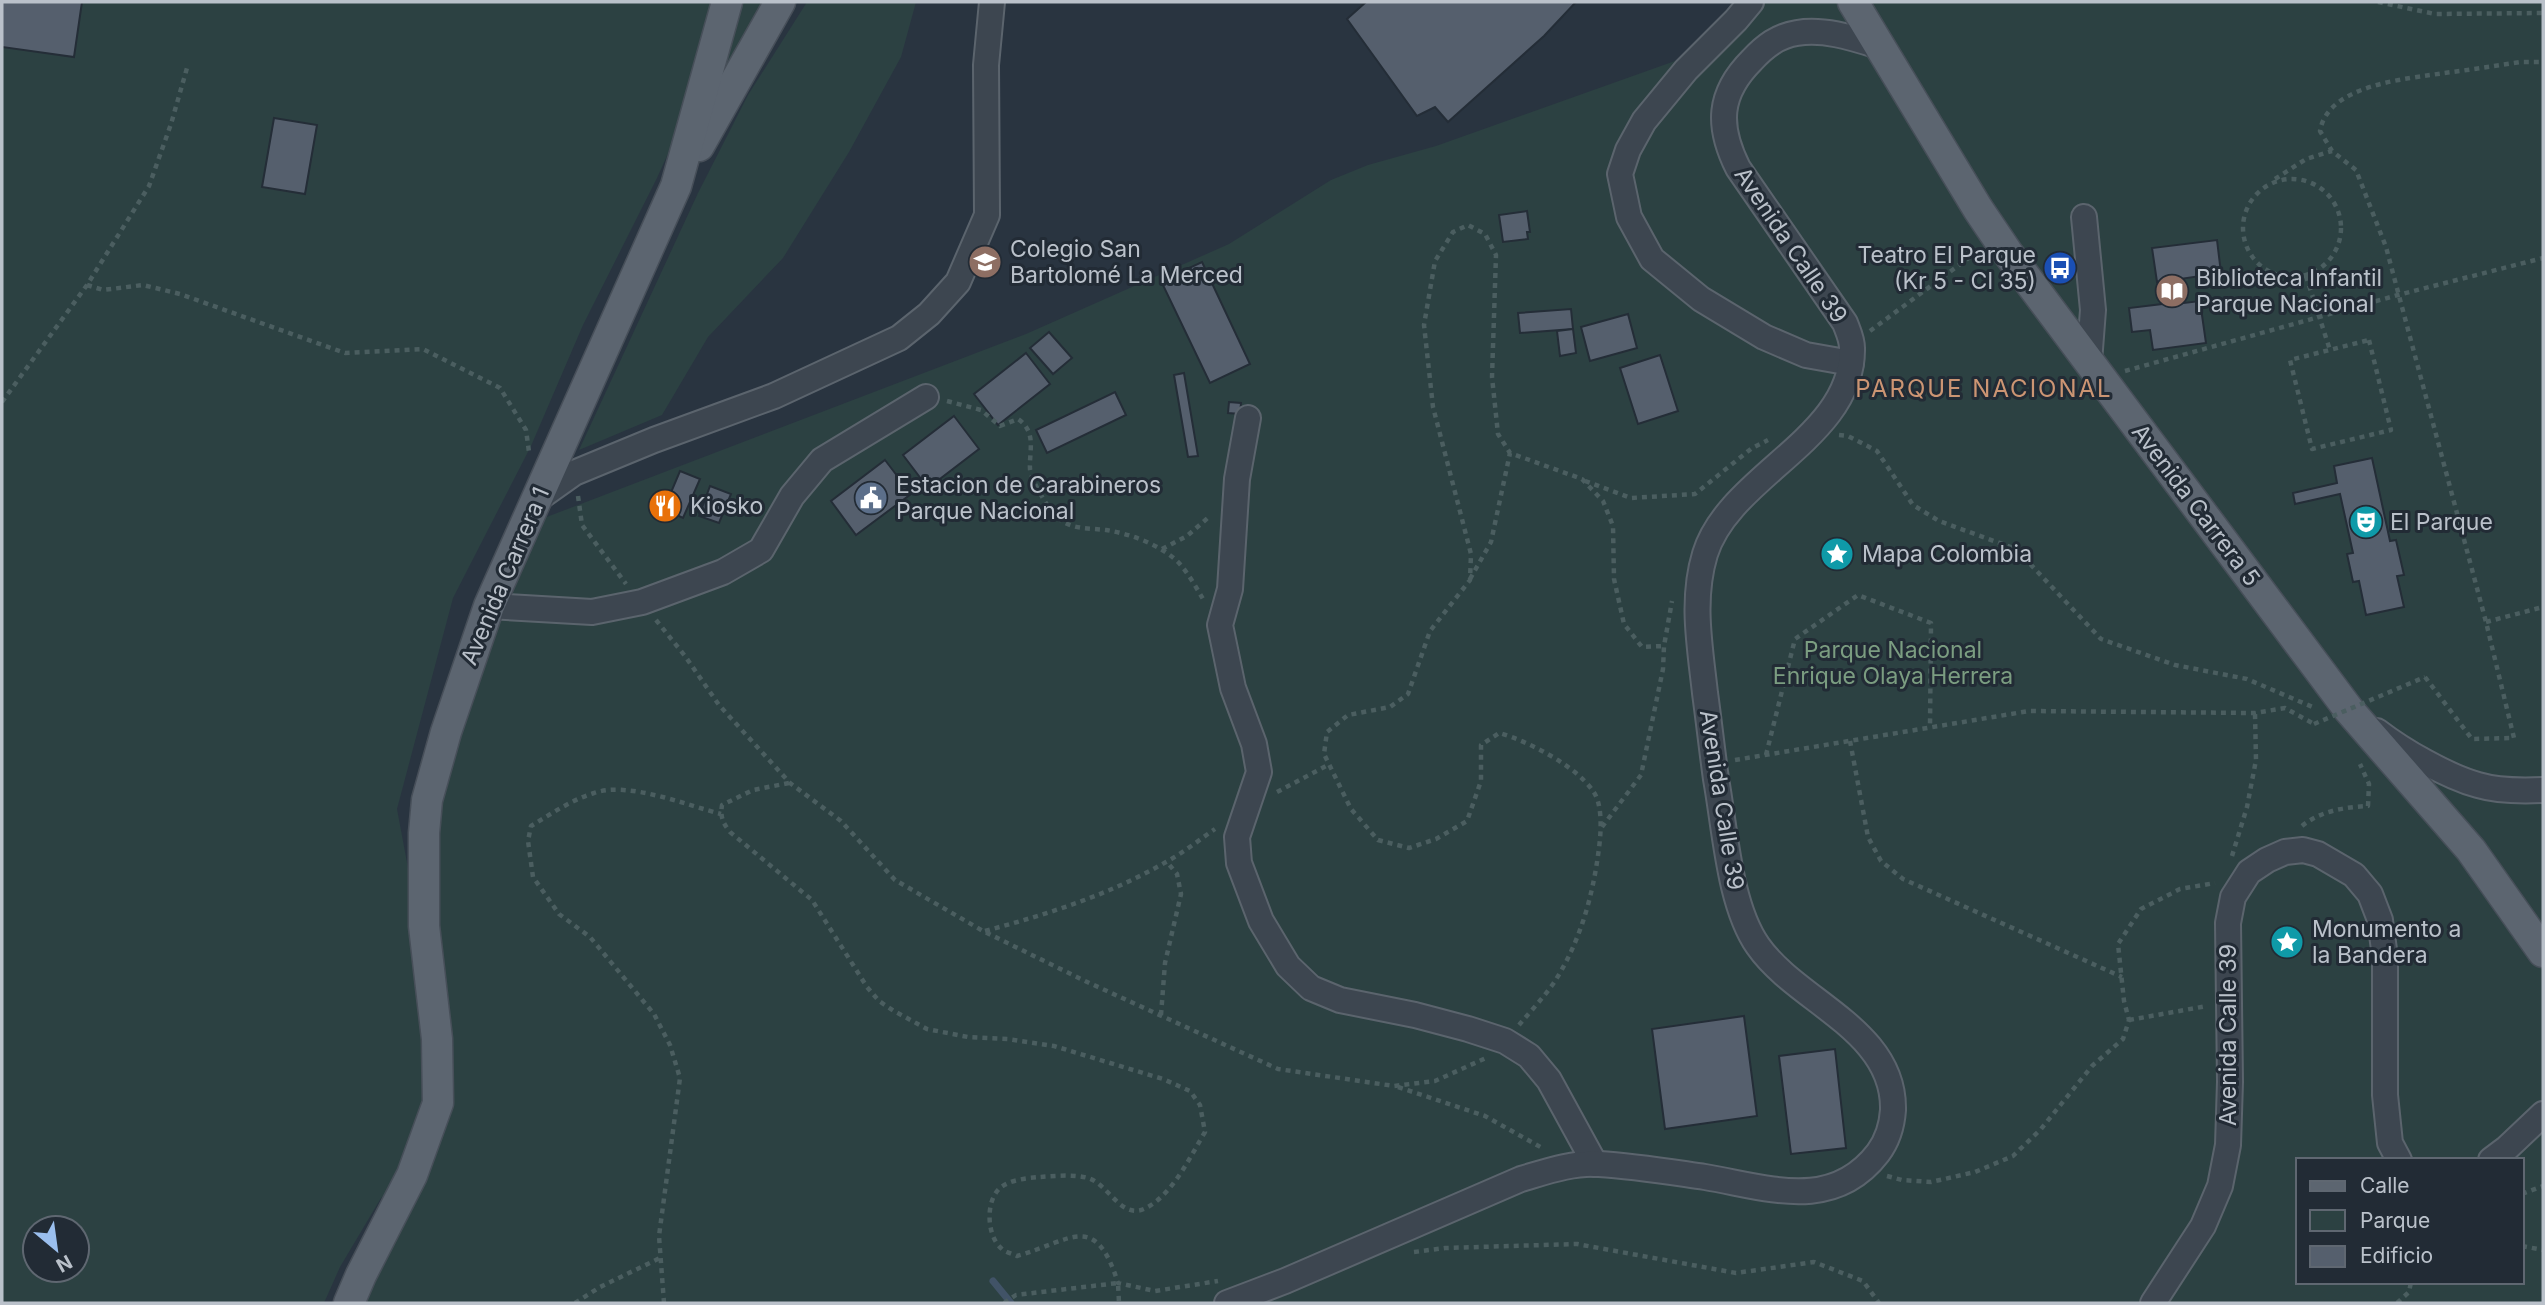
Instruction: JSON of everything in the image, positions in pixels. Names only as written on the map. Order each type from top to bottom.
[{"type":"main road","name":"Avenida Carrera 1","points":[[349,1303],[412,1175],[438,1102],[437,1039],[424,926],[424,833],[427,800],[464,677],[489,606],[676,186],[727,2]]},
{"type":"main road","points":[[676,186],[780,2]]},
{"type":"main road","name":"Avenida Carrera 5","points":[[1853,2],[1997,237],[2342,716],[2471,850],[2543,953]]},
{"type":"street","points":[[536,500],[574,473],[774,396],[899,338],[929,314],[958,282],[988,215],[986,65],[992,2]]},
{"type":"street","points":[[1751,2],[1686,70],[1644,121],[1620,174],[1629,217],[1652,259],[1701,299],[1764,337],[1806,355],[1852,354]]},
{"type":"street","name":"Avenida Calle 39","points":[[1226,1292],[1285,1281],[1521,1179],[1585,1165],[1705,1177],[1785,1193],[1829,1188],[1863,1169],[1888,1137],[1893,1101],[1889,1081],[1879,1061],[1867,1043],[1849,1026],[1784,975],[1757,944],[1736,897],[1714,763],[1697,623],[1698,588],[1705,552],[1720,525],[1752,488],[1811,434],[1834,406],[1849,376],[1852,354],[1845,323],[1738,168],[1727,146],[1724,112],[1727,94],[1740,72],[1762,49],[1779,37],[1799,32],[1827,33],[1882,47]]},
{"type":"street","points":[[2084,217],[2093,310],[2095,370]]},
{"type":"street","points":[[489,606],[593,612],[642,603],[723,572],[761,550],[792,496],[822,460],[926,397]]},
{"type":"street","points":[[1248,418],[1237,479],[1230,589],[1220,625],[1233,688],[1254,744],[1259,772],[1237,837],[1242,873],[1261,920],[1288,966],[1311,988],[1340,1000],[1415,1015],[1505,1041],[1529,1056],[1549,1080],[1585,1165]]},
{"type":"street","points":[[2342,716],[2403,750],[2477,785],[2504,790],[2543,790]]},
{"type":"street","points":[[2303,850],[2318,854],[2354,875],[2370,894],[2380,920],[2385,957],[2385,1095],[2390,1143],[2398,1158]]},
{"type":"street","name":"Avenida Calle 39","points":[[2153,1303],[2203,1226],[2220,1186],[2228,1144],[2228,923],[2240,864],[2303,850]]},
{"type":"street","points":[[2494,1158],[2543,1114]]},
{"type":"path","points":[[2378,2],[2435,14],[2543,13]]},
{"type":"path","points":[[1714,763],[2029,711],[2255,713],[2285,708],[2314,724],[2425,677],[2472,739],[2514,737],[2386,247],[2356,170],[2332,150],[2320,131],[2327,114],[2350,94],[2378,83],[2519,62],[2543,62]]},
{"type":"path","points":[[2,402],[87,285],[149,186],[187,68]]},
{"type":"path","points":[[2271,181],[2303,180],[2318,186],[2330,197],[2338,211],[2341,226],[2339,242],[2332,256],[2320,268],[2306,276],[2273,274],[2259,265],[2249,253],[2243,237],[2243,221],[2248,205],[2271,181],[2306,159],[2332,150]]},
{"type":"path","points":[[1470,580],[1471,554],[1433,407],[1424,325],[1435,261],[1453,232],[1468,226],[1485,234],[1496,254],[1492,377],[1498,434],[1510,453],[1631,499],[1695,494],[1752,448],[1771,439]]},
{"type":"path","points":[[1852,354],[1997,237]]},
{"type":"path","points":[[2095,370],[2319,317],[2543,258]]},
{"type":"path","points":[[2306,276],[2330,350]]},
{"type":"path","points":[[87,285],[103,290],[143,285],[180,294],[345,353],[423,349],[500,388],[526,429],[536,500]]},
{"type":"path","points":[[2369,340],[2391,430],[2312,449],[2290,360],[2330,350],[2369,340]]},
{"type":"path","points":[[926,397],[981,410],[1000,426],[1018,419],[1022,422],[1031,442],[1030,470],[1040,493],[1055,515],[1065,523],[1087,530],[1117,533],[1162,549],[1180,564],[1220,625]]},
{"type":"path","points":[[1811,434],[1848,436],[1877,451],[1913,505],[1939,521],[2016,549],[2101,639],[2175,664],[2247,680],[2327,713],[2342,716]]},
{"type":"path","points":[[1395,1086],[1435,1081],[1483,1060],[1505,1041],[1553,984],[1584,925],[1595,880],[1602,827],[1595,792],[1574,772],[1523,740],[1499,733],[1481,745],[1481,781],[1467,821],[1436,839],[1409,848],[1378,840],[1351,809],[1324,754],[1327,732],[1348,715],[1390,707],[1408,694],[1430,631],[1470,580],[1491,542],[1510,453]]},
{"type":"path","points":[[574,473],[582,525],[685,656],[719,705],[790,783],[841,821],[895,880],[983,931],[1278,1069],[1395,1086],[1485,1116],[1585,1165]]},
{"type":"path","points":[[1162,549],[1187,536],[1209,518],[1237,479]]},
{"type":"path","points":[[1583,479],[1603,501],[1613,526],[1614,579],[1625,624],[1642,647],[1664,646]]},
{"type":"path","points":[[1766,755],[1795,639],[1858,595],[1931,624],[1930,727]]},
{"type":"path","points":[[2486,622],[2543,607]]},
{"type":"path","points":[[1863,1169],[1902,1180],[1931,1182],[1975,1172],[2013,1156],[2041,1129],[2092,1066],[2123,1040],[2129,1020],[2118,944],[2141,909],[2180,889],[2224,881],[2240,864],[2256,760],[2255,713]]},
{"type":"path","points":[[1850,741],[1868,836],[1881,861],[1903,879],[2122,977]]},
{"type":"path","points":[[2303,850],[2287,838],[2307,821],[2344,807],[2368,806],[2369,785],[2356,755]]},
{"type":"path","points":[[983,931],[1053,912],[1117,887],[1167,862],[1249,807],[1328,765]]},
{"type":"path","points":[[790,783],[753,790],[722,805],[723,823],[730,832],[812,900],[879,1001],[927,1028],[968,1037],[1008,1039],[1054,1046],[1163,1079],[1190,1091],[1200,1105],[1205,1132],[1164,1194],[1146,1208],[1127,1210],[1090,1178],[1068,1176],[1037,1177],[1010,1182],[998,1190],[992,1202],[990,1218],[993,1235],[1002,1249],[1017,1255],[1069,1237],[1086,1237],[1099,1242],[1111,1261],[1118,1283],[1119,1303]]},
{"type":"path","points":[[664,1303],[659,1236],[680,1078],[670,1045],[654,1014],[590,937],[559,914],[533,877],[528,841],[531,826],[566,805],[596,792],[629,790],[721,814]]},
{"type":"path","points":[[1161,1015],[1165,963],[1181,894],[1177,874],[1167,862]]},
{"type":"path","points":[[2129,1020],[2229,1002]]},
{"type":"path","points":[[2524,1193],[2543,1186]]},
{"type":"path","points":[[1404,1254],[1445,1248],[1577,1244],[1736,1273],[1814,1262],[1863,1281],[1880,1303]]},
{"type":"path","points":[[2524,1246],[2543,1250]]},
{"type":"path","points":[[575,1303],[600,1287],[660,1258]]},
{"type":"path","points":[[1003,1303],[1016,1295],[1118,1283],[1155,1291],[1226,1292]]},
{"type":"path","points":[[2397,1303],[2409,1292],[2411,1284]]},
{"type":"green space","points":[[2,2],[716,2],[685,116],[583,325],[531,446],[453,598],[397,809],[425,959],[429,1091],[410,1171],[381,1198],[340,1267],[324,1303],[2,1303]]},
{"type":"green space","points":[[740,2],[762,2],[724,71]]},
{"type":"green space","points":[[807,2],[916,2],[901,57],[849,152],[783,258],[708,337],[662,415],[579,450],[698,193],[748,95]]},
{"type":"green space","name":"Parque Nacional Enrique Olaya Herrera","points":[[1739,2],[2543,2],[2543,1303],[361,1303],[423,1180],[430,816],[464,683],[544,518],[1026,334],[1229,244],[1331,180],[1368,165],[1436,146],[1703,51]]},
{"type":"building","points":[[2,2],[82,2],[74,57],[2,47]]},
{"type":"building","points":[[1366,2],[1576,2],[1544,36],[1448,122],[1435,107],[1417,116],[1347,19]]},
{"type":"building","points":[[274,118],[317,125],[305,194],[262,187]]},
{"type":"building","points":[[1527,211],[1530,232],[1527,232],[1528,239],[1503,242],[1499,215]]},
{"type":"building","name":"Biblioteca Infantil Parque Nacional","points":[[2217,240],[2221,273],[2173,280],[2176,304],[2200,301],[2206,343],[2153,350],[2150,330],[2132,332],[2129,308],[2170,303],[2168,280],[2157,282],[2152,248]]},
{"type":"building","points":[[1202,262],[1250,364],[1210,383],[1161,281]]},
{"type":"building","points":[[1571,309],[1573,329],[1520,333],[1518,313]]},
{"type":"building","points":[[1628,314],[1637,348],[1590,361],[1581,327]]},
{"type":"building","points":[[1573,329],[1576,353],[1560,356],[1557,331]]},
{"type":"building","points":[[1049,332],[1072,358],[1053,374],[1030,348]]},
{"type":"building","points":[[1026,353],[1050,384],[998,425],[974,394]]},
{"type":"building","points":[[1660,355],[1678,411],[1638,424],[1620,368]]},
{"type":"building","points":[[1184,373],[1198,456],[1188,457],[1174,375]]},
{"type":"building","points":[[1115,392],[1126,415],[1047,453],[1036,430]]},
{"type":"building","points":[[1229,402],[1241,403],[1240,414],[1228,413]]},
{"type":"building","points":[[954,416],[979,449],[928,488],[903,455]]},
{"type":"building","name":"El Parque","points":[[2372,458],[2390,541],[2396,540],[2404,575],[2397,576],[2404,607],[2366,615],[2359,581],[2353,582],[2347,554],[2353,553],[2340,494],[2295,504],[2293,493],[2337,483],[2334,466]]},
{"type":"building","name":"Estacion de Carabineros Parque Nacional","points":[[885,460],[911,494],[856,535],[831,501]]},
{"type":"building","points":[[680,471],[700,479],[683,518],[664,509]]},
{"type":"building","points":[[710,486],[731,494],[719,523],[699,516]]},
{"type":"building","points":[[1744,1016],[1757,1116],[1665,1129],[1652,1029]]},
{"type":"building","points":[[1835,1049],[1846,1148],[1791,1154],[1779,1056]]},
{"type":"waterway","points":[[993,1281],[1011,1303]]},
{"type":"place","name":"Colegio San Bartolomé La Merced","points":[[985,262]]},
{"type":"place","name":"Teatro El Parque (Kr 5 - Cl 35)","points":[[2060,268]]},
{"type":"place","name":"Biblioteca Infantil Parque Nacional","points":[[2172,291]]},
{"type":"place","name":"Estacion de Carabineros Parque Nacional","points":[[871,498]]},
{"type":"place","name":"Kiosko","points":[[665,506]]},
{"type":"place","name":"El Parque","points":[[2366,522]]},
{"type":"place","name":"Mapa Colombia","points":[[1837,554]]},
{"type":"place","name":"Monumento a la Bandera","points":[[2287,942]]},
{"type":"district","name":"PARQUE NACIONAL","points":[[1984,388]]}]
